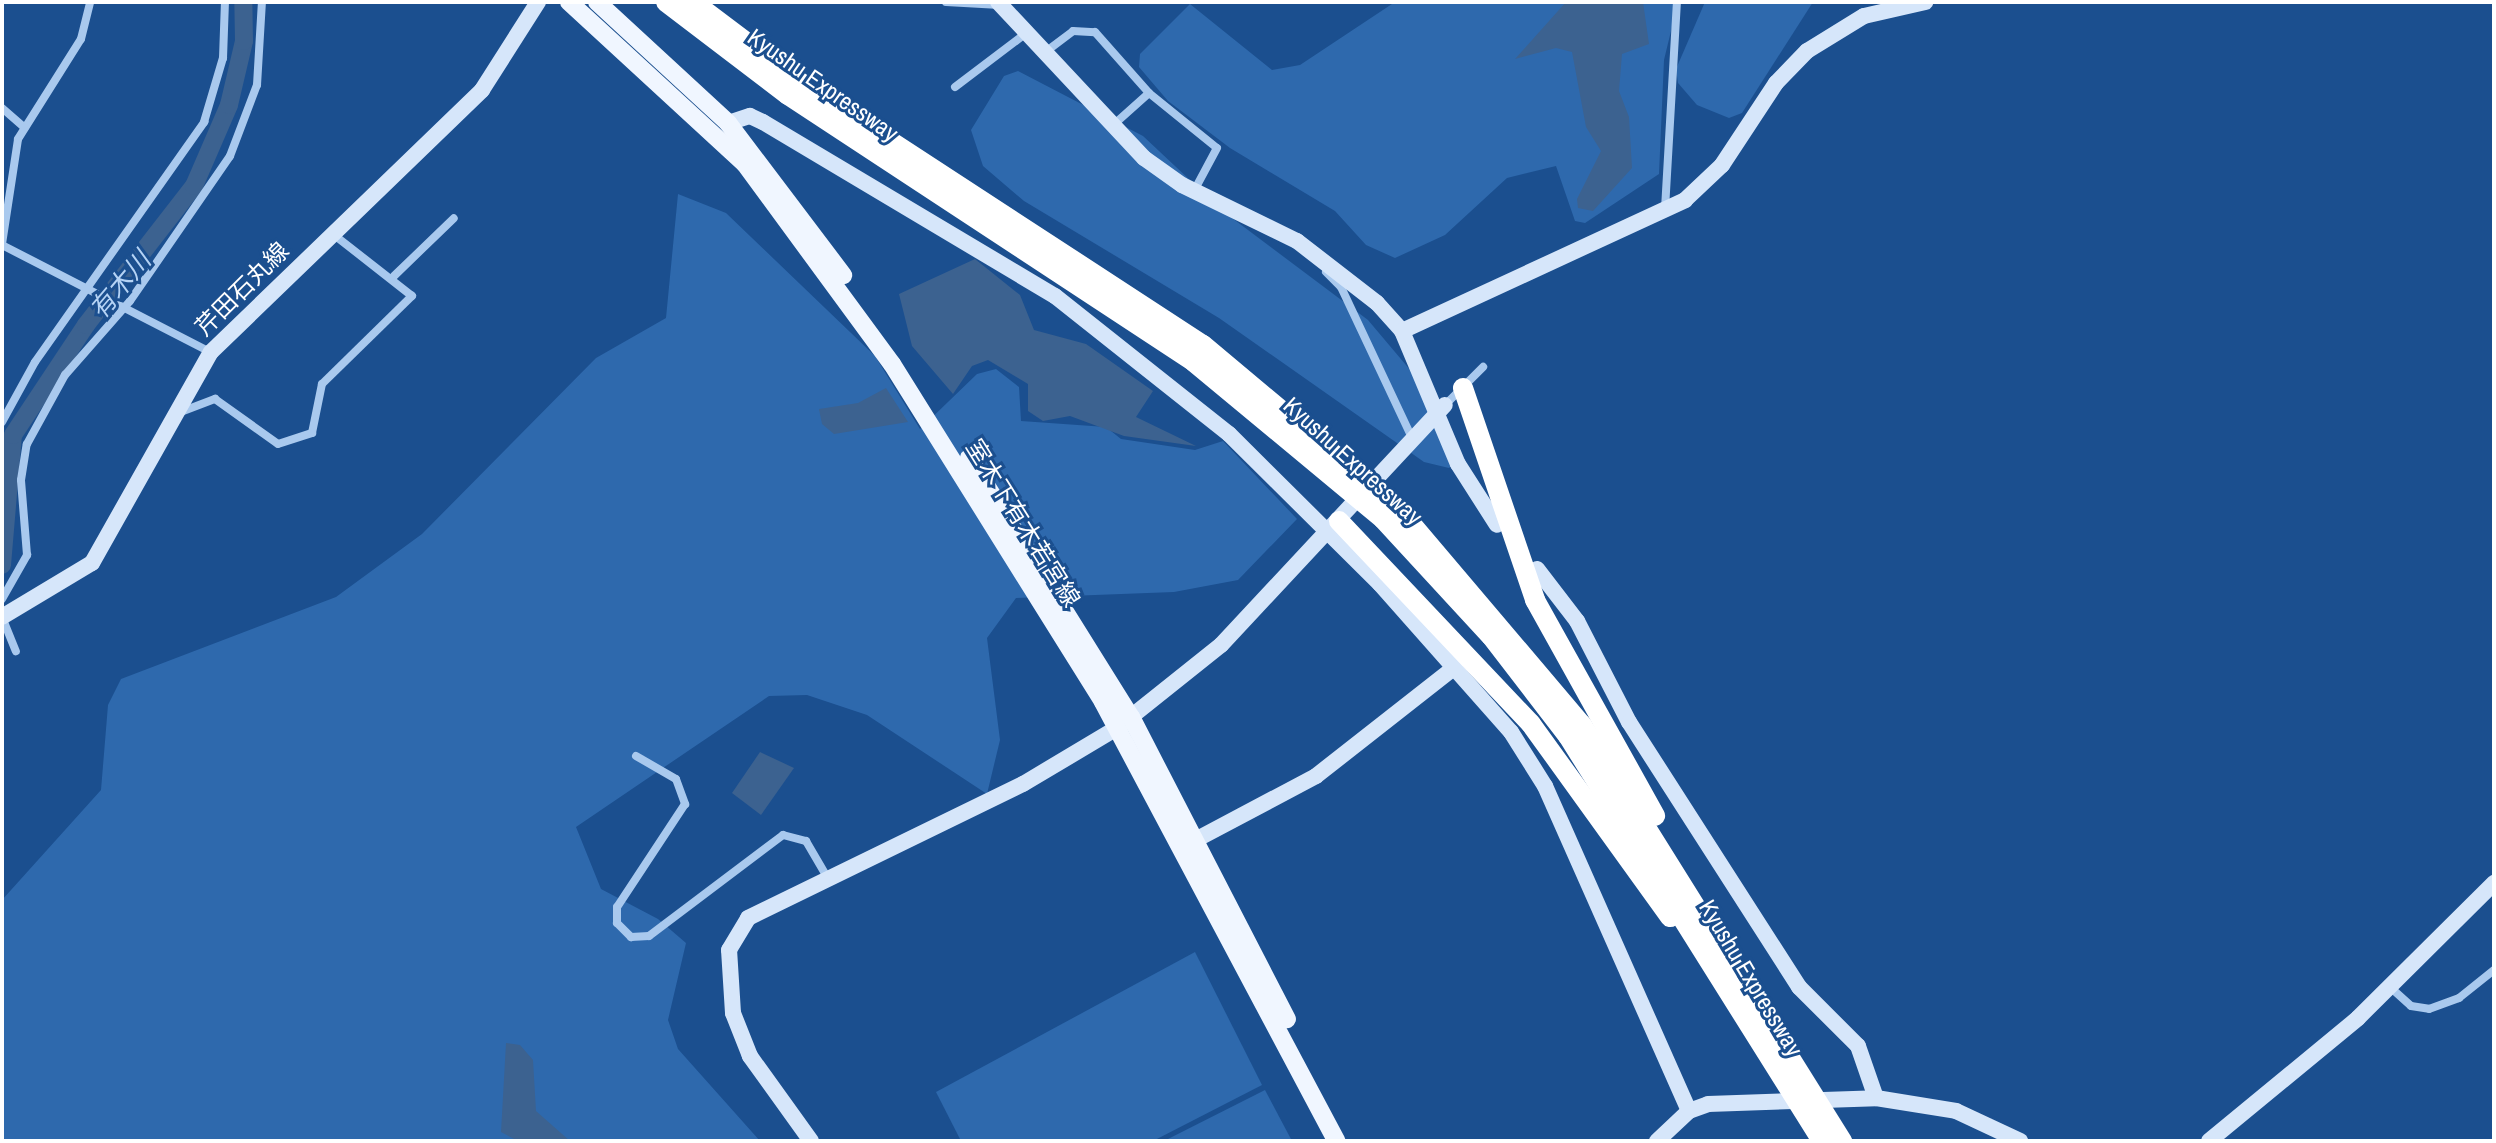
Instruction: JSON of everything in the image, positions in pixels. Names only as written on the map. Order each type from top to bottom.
[{"type":"highway","name":"Kyushu Expressway","points":[[666,2],[810,110],[1194,362],[1383,519],[1491,636],[1568,736],[1822,1141]]},
{"type":"highway","name":"Kyushu Expressway","points":[[693,2],[798,81],[1203,345],[1397,507],[1582,725],[1842,1141]]},
{"type":"highway","points":[[1463,388],[1549,629],[1779,1039]]},
{"type":"highway","points":[[1344,526],[1531,724],[1784,1081]]},
{"type":"main road","name":"室木下有木若宮線","points":[[569,2],[717,133],[769,194],[989,509],[1124,723]]},
{"type":"main road","name":"室木下有木若宮線","points":[[597,2],[728,123],[999,501],[1124,723],[1350,1141]]},
{"type":"main road","name":"室木下有木若宮線","points":[[1189,843],[1336,1141]]},
{"type":"street","points":[[90,2],[81,39],[25,128],[10,168],[2,244],[211,352]]},
{"type":"street","points":[[2,422],[89,288],[163,190],[204,122],[223,58],[225,2]]},
{"type":"street","points":[[2,599],[27,555],[21,480],[27,444],[65,375],[124,308],[242,131],[257,85],[262,2]]},
{"type":"street","name":"芹田石丸線","points":[[2,617],[92,563],[211,352],[482,90],[538,2]]},
{"type":"street","points":[[946,2],[1002,3],[1025,34],[1111,127],[1194,191],[1297,241],[1348,273],[1402,331],[1458,464],[1497,525]]},
{"type":"street","points":[[1665,212],[1677,2]]},
{"type":"street","points":[[1402,331],[1665,212],[1722,165],[1776,83],[1807,51],[1864,16],[1925,2]]},
{"type":"street","points":[[1044,54],[1073,31],[1095,32],[1149,93],[1217,148],[1194,191]]},
{"type":"street","points":[[955,87],[1025,34]]},
{"type":"street","points":[[1111,127],[1149,93]]},
{"type":"street","points":[[2,108],[25,128]]},
{"type":"street","points":[[728,123],[750,116],[763,122],[1055,296],[1229,434],[1455,667],[1545,786],[1689,1111]]},
{"type":"street","points":[[394,276],[454,218]]},
{"type":"street","points":[[178,413],[227,401],[278,444],[301,440],[318,423],[322,384],[411,300],[394,276],[333,234]]},
{"type":"street","points":[[1297,241],[1341,287],[1413,441]]},
{"type":"street","points":[[811,1141],[750,1056],[726,968],[748,918],[1023,784],[1124,723],[1221,645],[1321,541],[1344,526],[1390,465],[1483,367]]},
{"type":"street","points":[[1537,569],[1577,621],[1629,722],[1799,987],[1858,1046],[1876,1098]]},
{"type":"street","points":[[2,617],[16,651]]},
{"type":"street","points":[[1189,843],[1316,776],[1455,667]]},
{"type":"street","points":[[636,756],[676,779],[685,804],[617,907],[617,923],[631,937],[649,936],[783,835],[806,841],[827,877]]},
{"type":"street","points":[[2209,1141],[2390,987],[2494,883]]},
{"type":"street","points":[[2390,987],[2411,1006],[2429,1009],[2459,998],[2494,970]]},
{"type":"street","points":[[1657,1141],[1689,1111],[1758,1103],[1876,1098],[1946,1108],[2020,1141]]},
{"type":"shaded area","points":[[1395,2],[1678,2],[1664,60],[1659,174],[1585,223],[1575,221],[1556,166],[1507,178],[1445,235],[1395,258],[1366,245],[1335,211],[1230,148],[1168,101],[1139,67],[1140,54],[1190,4],[1272,70],[1300,65]]},
{"type":"shaded area","points":[[1566,2],[1643,2],[1649,44],[1622,54],[1619,91],[1629,117],[1632,168],[1593,211],[1578,208],[1577,199],[1601,151],[1586,127],[1572,52],[1556,48],[1515,59]]},
{"type":"shaded area","points":[[1705,2],[1813,2],[1742,113],[1729,118],[1697,105],[1678,83],[1676,69]]},
{"type":"shaded area","points":[[1018,71],[1143,136],[1224,212],[1368,320],[1411,371],[1456,461],[1449,468],[1424,462],[1219,318],[1024,201],[983,166],[971,130],[1004,76]]},
{"type":"shaded area","points":[[678,194],[726,213],[875,356],[920,429],[977,374],[996,369],[1019,387],[1021,421],[1106,427],[1121,439],[1195,450],[1223,441],[1297,519],[1238,580],[1174,592],[1016,598],[987,638],[1000,740],[987,794],[867,715],[807,695],[769,696],[576,827],[601,889],[658,919],[686,943],[668,1020],[678,1049],[760,1141],[2,1141],[2,900],[101,790],[108,705],[121,679],[336,597],[422,534],[596,358],[666,318]]},
{"type":"shaded area","points":[[975,259],[1020,295],[1034,330],[1086,344],[1153,391],[1136,417],[1196,446],[1124,436],[1070,416],[1043,421],[1028,411],[1028,384],[988,360],[972,366],[953,394],[912,346],[899,294]]},
{"type":"shaded area","points":[[886,388],[908,422],[834,434],[822,424],[819,409],[858,403]]},
{"type":"shaded area","points":[[760,752],[794,768],[761,815],[732,793]]},
{"type":"shaded area","points":[[1195,952],[1262,1085],[1153,1141],[961,1141],[936,1092]]},
{"type":"shaded area","points":[[506,1043],[520,1045],[533,1060],[536,1111],[570,1141],[518,1141],[501,1132]]},
{"type":"shaded area","points":[[1265,1090],[1292,1141],[1164,1141]]},
{"type":"waterway","name":"有木川","points":[[2,565],[13,435],[86,325],[194,186],[229,105],[244,41],[243,2]]}]
